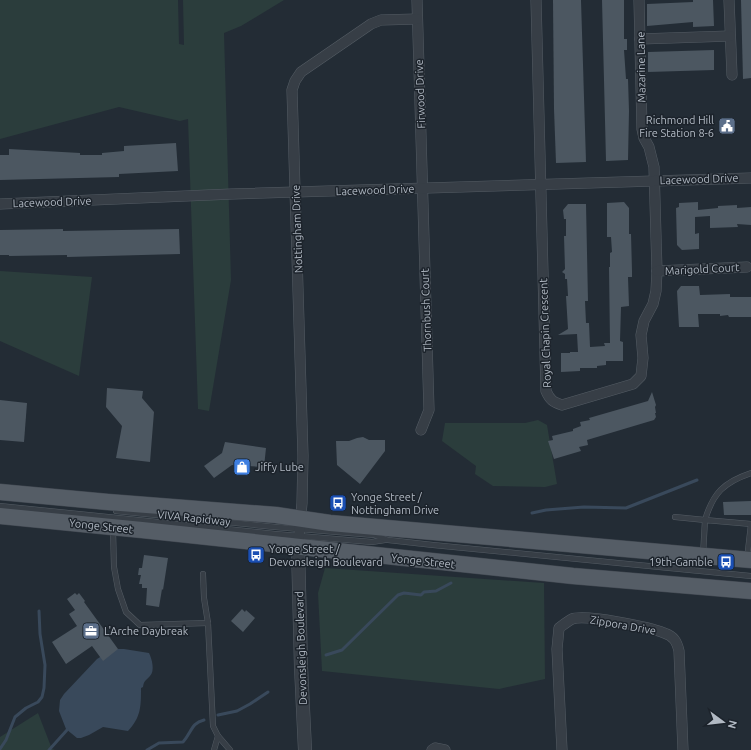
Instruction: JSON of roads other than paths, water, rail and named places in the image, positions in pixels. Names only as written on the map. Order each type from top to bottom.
[{"type":"main road","name":"Yonge Street","points":[[0,492],[269,515],[299,532],[573,576],[751,591]]},
{"type":"main road","name":"Yonge Street","points":[[0,516],[112,527],[299,532],[749,560]]},
{"type":"street","name":"Firwood Drive","points":[[417,0],[423,188]]},
{"type":"street","points":[[536,0],[541,185]]},
{"type":"street","name":"Mazarine Lane","points":[[639,0],[642,129],[644,138],[649,146],[652,156],[654,181]]},
{"type":"street","points":[[729,0],[732,75]]},
{"type":"street","name":"Nottingham Drive","points":[[299,532],[303,456],[292,90],[295,81],[301,72],[371,24],[381,20],[417,19]]},
{"type":"street","points":[[640,39],[730,36]]},
{"type":"street","name":"Lacewood Drive","points":[[0,204],[296,192],[751,178]]},
{"type":"street","name":"Royal Chapin Crescent","points":[[541,185],[546,391],[549,398],[562,405],[633,384],[641,376],[643,358],[641,335],[644,321],[653,304],[656,291],[657,272],[654,181]]},
{"type":"street","name":"Thornbush Court","points":[[420,430],[429,410],[423,188]]},
{"type":"street","name":"Marigold Court","points":[[657,272],[747,267]]},
{"type":"street","name":"Devonsleigh Boulevard","points":[[299,532],[301,667],[305,750]]},
{"type":"street","name":"Zippora Drive","points":[[562,750],[557,649],[559,628],[573,619],[596,618],[665,633],[677,641],[680,651],[683,750]]},
{"type":"street","points":[[432,750],[435,748],[445,750]]},
{"type":"lane","points":[[703,556],[705,520],[715,496],[726,484],[751,473]]},
{"type":"lane","name":"VIVA Rapidway","points":[[0,506],[299,532],[374,535],[388,540],[751,576]]},
{"type":"lane","name":"VIVA Rapidway","points":[[111,510],[299,532]]},
{"type":"lane","points":[[675,517],[751,524],[749,560]]},
{"type":"lane","points":[[112,527],[114,567],[118,590],[126,612],[140,625],[208,623]]},
{"type":"lane","points":[[203,574],[204,598],[208,623],[213,726],[218,736],[230,750]]},
{"type":"lane","points":[[214,750],[218,736]]},
{"type":"water","points":[[113,649],[124,649],[149,653],[150,656],[152,674],[141,688],[140,706],[136,721],[128,731],[103,727],[89,735],[77,738],[66,729],[59,711],[60,700],[97,659]]},
{"type":"waterway","points":[[532,513],[546,510],[584,507],[626,508],[697,480]]},
{"type":"waterway","points":[[326,655],[342,650],[398,595],[404,593],[421,595],[424,592],[436,591],[451,583]]},
{"type":"waterway","points":[[0,749],[6,740],[15,717],[26,708],[38,702],[42,697],[45,665],[40,634],[39,611]]},
{"type":"waterway","points":[[218,715],[237,711],[268,692]]},
{"type":"waterway","points":[[147,750],[159,743],[183,742],[196,723],[204,720]]},
{"type":"waterway","points":[[49,750],[67,730]]},
{"type":"place","name":"Richmond Hill Fire Station 8-6","points":[[727,126]]},
{"type":"place","name":"Jiffy Lube","points":[[242,467]]},
{"type":"place","name":"Yonge Street / Nottingham Drive","points":[[338,503]]},
{"type":"place","name":"Yonge Street / Devonsleigh Boulevard","points":[[256,555]]},
{"type":"place","name":"19th-Gamble","points":[[726,562]]},
{"type":"place","name":"L'Arche Daybreak","points":[[91,631]]}]
